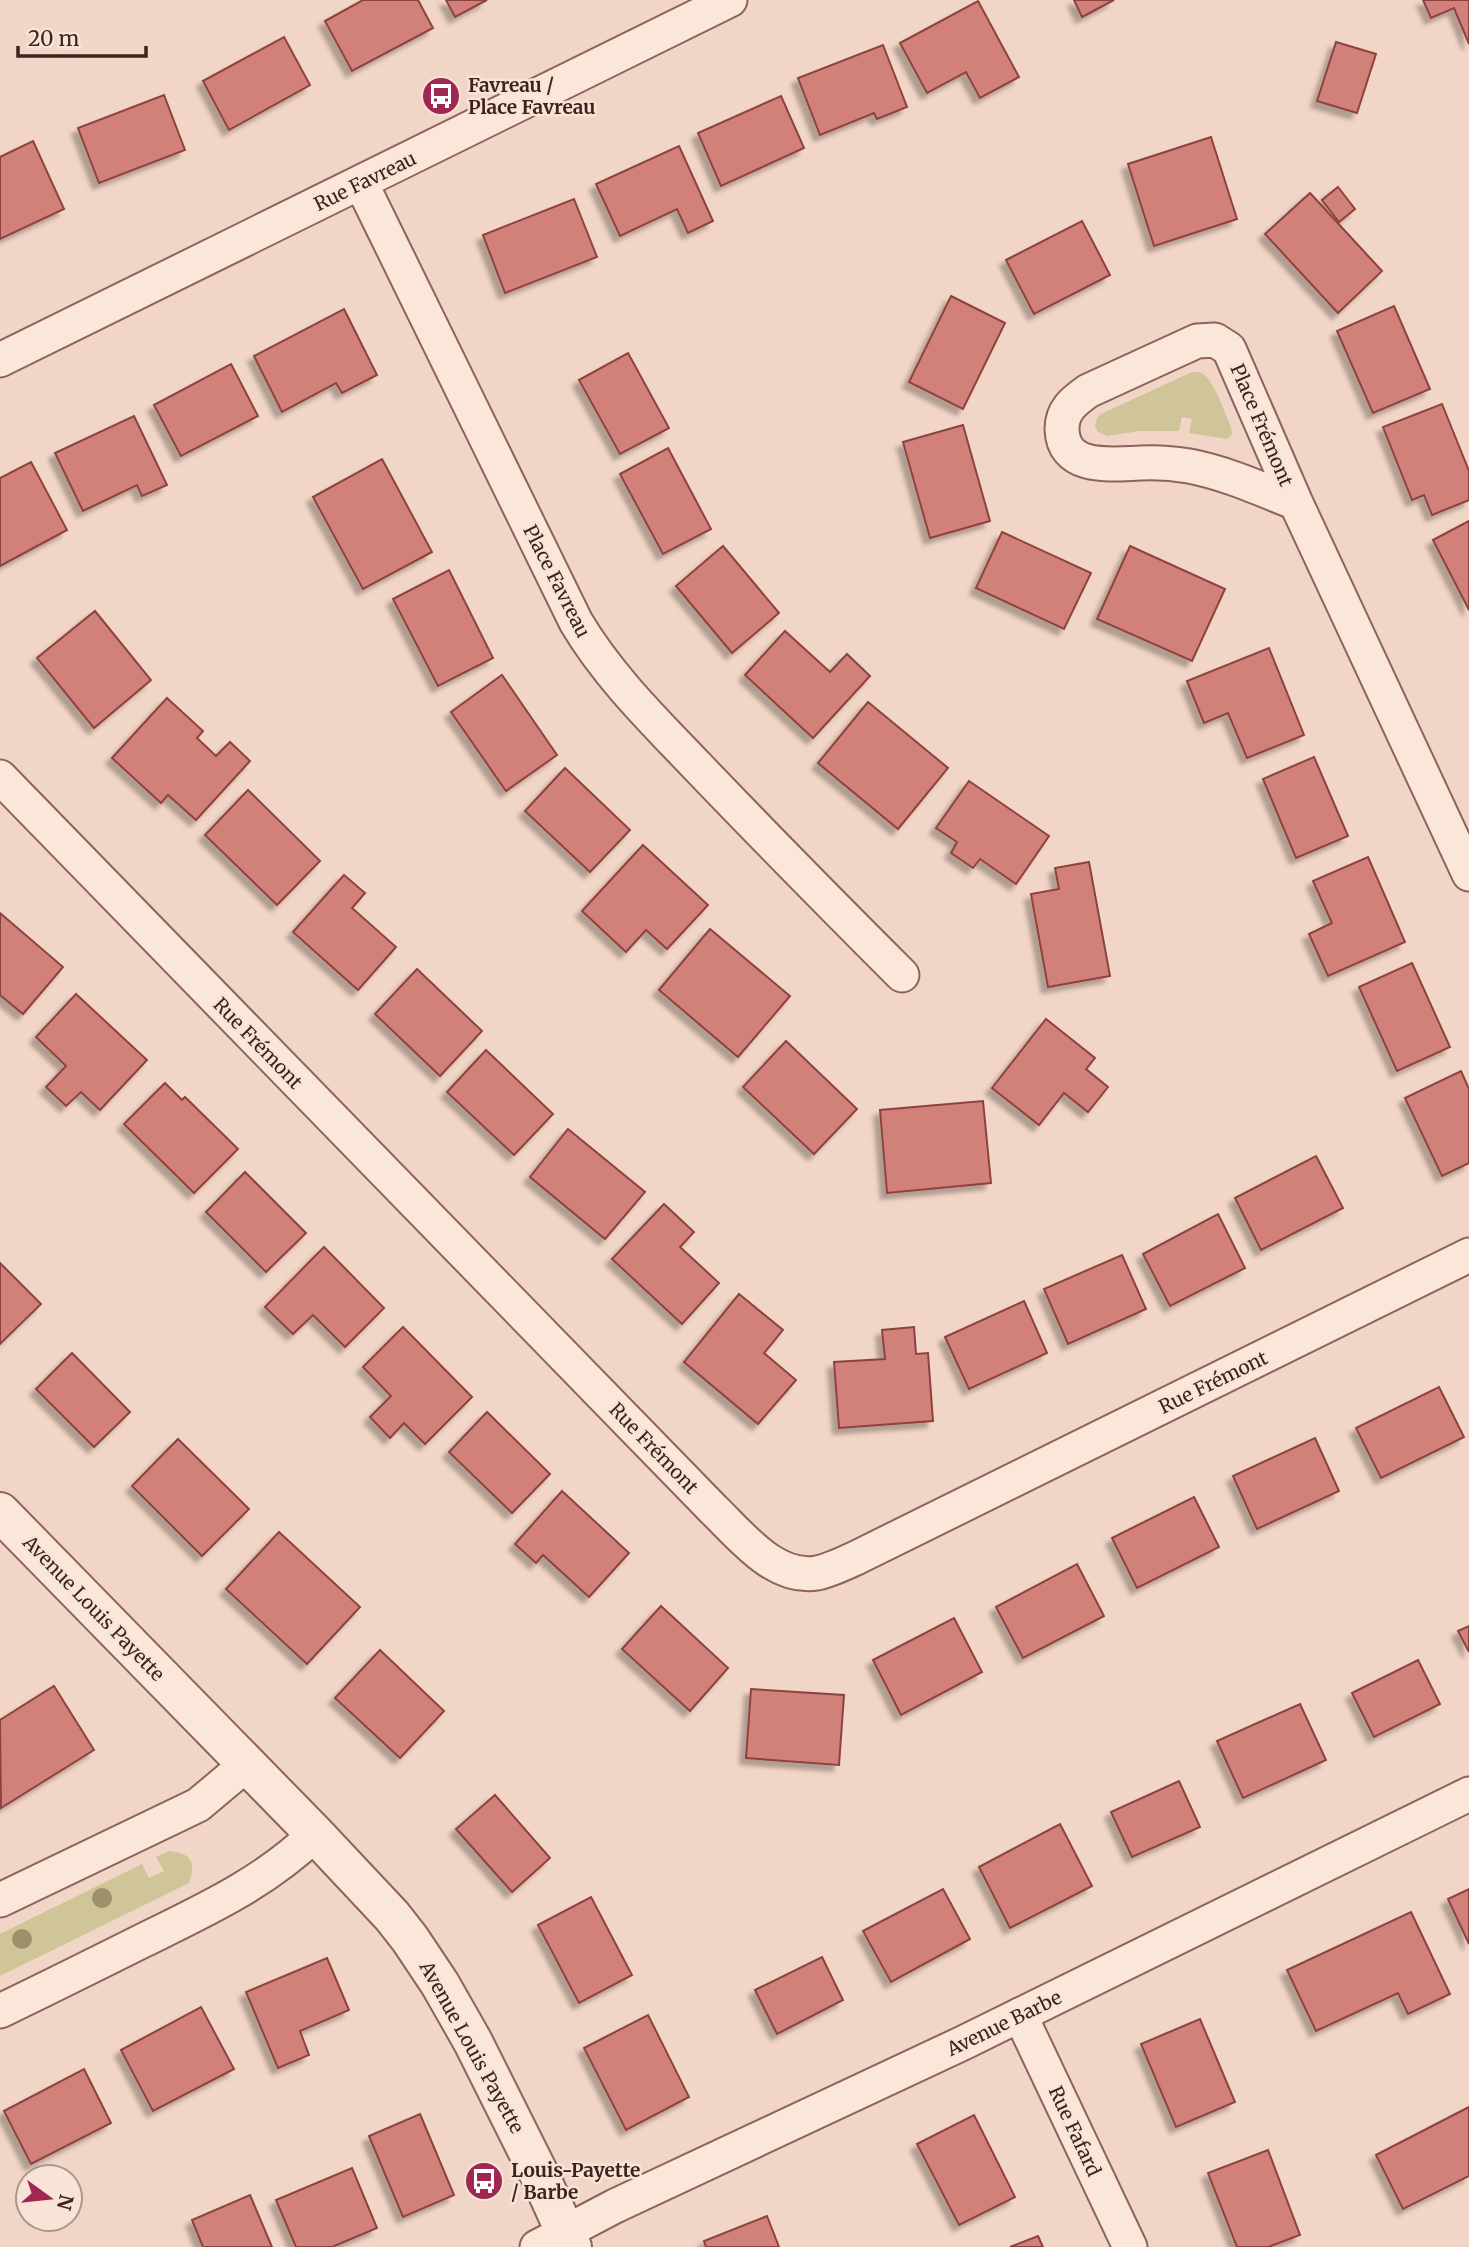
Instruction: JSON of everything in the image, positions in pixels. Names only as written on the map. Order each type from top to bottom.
[{"type":"street","name":"Rue Favreau","points":[[0,360],[730,0]]},
{"type":"street","name":"Place Favreau","points":[[361,183],[590,646],[627,692],[764,837],[902,975]]},
{"type":"street","name":"Place Frémont","points":[[1296,503],[1217,472],[1189,466],[1167,463],[1089,463],[1075,456],[1067,446],[1062,433],[1066,410],[1074,400],[1088,391],[1196,341],[1215,340],[1223,344],[1233,357],[1296,503],[1469,874]]},
{"type":"street","name":"Rue Frémont","points":[[0,777],[715,1510],[768,1560],[792,1572],[818,1573],[858,1557],[1469,1255]]},
{"type":"street","name":"Avenue Louis Payette","points":[[0,1512],[316,1834],[392,1916],[426,1961],[455,2007],[489,2073],[558,2242]]},
{"type":"street","points":[[0,1900],[198,1805],[247,1764]]},
{"type":"street","name":"Avenue Barbe","points":[[558,2242],[615,2206],[1020,2015],[1469,1794]]},
{"type":"street","points":[[0,2011],[242,1890],[280,1866],[316,1834]]},
{"type":"street","name":"Rue Fafard","points":[[1020,2015],[1130,2247]]},
{"type":"shaded area","points":[[1192,372],[1203,374],[1215,391],[1231,427],[1232,434],[1227,439],[1189,433],[1192,419],[1182,417],[1179,431],[1140,431],[1107,436],[1098,432],[1095,426],[1101,414]]},
{"type":"shaded area","points":[[169,1851],[183,1854],[190,1860],[192,1869],[189,1883],[0,1976],[0,1934],[142,1864],[149,1878],[164,1871],[156,1857]]},
{"type":"building","points":[[363,0],[418,0],[433,28],[352,71],[325,21]]},
{"type":"building","points":[[446,0],[487,0],[455,17]]},
{"type":"building","points":[[1074,0],[1114,0],[1082,17]]},
{"type":"building","points":[[1423,0],[1469,0],[1469,44],[1454,8],[1431,18]]},
{"type":"building","points":[[978,1],[1019,77],[980,98],[966,72],[927,93],[900,43]]},
{"type":"building","points":[[284,37],[310,85],[229,130],[203,81]]},
{"type":"building","points":[[1336,42],[1376,54],[1357,113],[1317,101]]},
{"type":"building","points":[[883,45],[907,107],[877,119],[874,113],[820,135],[798,78]]},
{"type":"building","points":[[164,95],[185,150],[99,183],[78,128]]},
{"type":"building","points":[[781,96],[804,148],[721,186],[698,133]]},
{"type":"building","points":[[1211,137],[1237,219],[1154,246],[1128,164]]},
{"type":"building","points":[[33,141],[64,209],[0,239],[0,157]]},
{"type":"building","points":[[679,146],[713,221],[688,233],[677,209],[620,236],[596,184]]},
{"type":"building","points":[[1338,187],[1355,209],[1339,222],[1322,200]]},
{"type":"building","points":[[1310,193],[1382,271],[1338,313],[1265,234]]},
{"type":"building","points":[[574,199],[597,257],[505,293],[483,235]]},
{"type":"building","points":[[1082,221],[1110,275],[1034,314],[1006,260]]},
{"type":"building","points":[[951,296],[1005,323],[963,409],[909,382]]},
{"type":"building","points":[[1394,306],[1430,389],[1373,413],[1337,331]]},
{"type":"building","points":[[344,309],[377,375],[342,393],[336,383],[282,412],[254,356]]},
{"type":"building","points":[[628,353],[669,428],[620,454],[579,380]]},
{"type":"building","points":[[231,364],[258,416],[181,456],[154,405]]},
{"type":"building","points":[[1442,404],[1469,471],[1469,500],[1432,515],[1424,495],[1412,500],[1383,427]]},
{"type":"building","points":[[134,416],[167,485],[142,496],[137,485],[83,511],[55,453]]},
{"type":"building","points":[[963,425],[990,521],[930,538],[903,442]]},
{"type":"building","points":[[668,448],[711,529],[663,554],[620,474]]},
{"type":"building","points":[[382,459],[432,552],[363,589],[313,497]]},
{"type":"building","points":[[31,462],[67,530],[0,566],[0,478]]},
{"type":"building","points":[[1469,521],[1469,610],[1433,540]]},
{"type":"building","points":[[1002,532],[1091,573],[1064,629],[976,588]]},
{"type":"building","points":[[723,546],[779,613],[732,653],[676,586]]},
{"type":"building","points":[[1130,546],[1225,589],[1192,661],[1097,619]]},
{"type":"building","points":[[449,570],[493,658],[438,686],[393,599]]},
{"type":"building","points":[[95,611],[151,680],[94,728],[37,658]]},
{"type":"building","points":[[785,631],[830,672],[847,654],[870,676],[813,738],[745,675]]},
{"type":"building","points":[[1269,648],[1304,735],[1247,758],[1228,713],[1204,723],[1187,681]]},
{"type":"building","points":[[502,675],[557,755],[506,791],[451,712]]},
{"type":"building","points":[[167,698],[203,731],[197,738],[216,756],[230,742],[250,761],[196,820],[168,795],[161,803],[112,758]]},
{"type":"building","points":[[868,702],[948,768],[898,829],[818,763]]},
{"type":"building","points":[[1314,757],[1348,836],[1296,858],[1263,779]]},
{"type":"building","points":[[565,768],[630,830],[590,872],[525,811]]},
{"type":"building","points":[[969,781],[1049,836],[1016,884],[980,859],[973,868],[951,853],[957,842],[936,828]]},
{"type":"building","points":[[248,790],[320,861],[277,905],[205,835]]},
{"type":"building","points":[[643,845],[708,905],[667,949],[646,930],[626,952],[582,911]]},
{"type":"building","points":[[1368,857],[1405,942],[1328,976],[1309,934],[1332,923],[1313,881]]},
{"type":"building","points":[[1089,862],[1110,976],[1048,987],[1031,894],[1059,889],[1055,868]]},
{"type":"building","points":[[344,875],[365,893],[352,908],[396,947],[358,990],[293,932]]},
{"type":"building","points":[[0,913],[63,967],[23,1014],[0,995]]},
{"type":"building","points":[[710,929],[790,996],[738,1057],[659,990]]},
{"type":"building","points":[[1412,963],[1450,1047],[1397,1071],[1359,987]]},
{"type":"building","points":[[417,969],[482,1031],[440,1076],[375,1014]]},
{"type":"building","points":[[76,994],[147,1060],[100,1110],[81,1092],[66,1106],[46,1087],[66,1066],[36,1037]]},
{"type":"building","points":[[1046,1019],[1095,1058],[1086,1069],[1108,1087],[1088,1112],[1064,1093],[1039,1125],[992,1088]]},
{"type":"building","points":[[786,1041],[857,1109],[814,1154],[743,1087]]},
{"type":"building","points":[[486,1050],[553,1114],[514,1155],[447,1092]]},
{"type":"building","points":[[1461,1071],[1469,1089],[1469,1163],[1442,1176],[1405,1098]]},
{"type":"building","points":[[165,1083],[182,1100],[185,1097],[238,1149],[194,1193],[124,1124]]},
{"type":"building","points":[[983,1101],[991,1183],[887,1193],[880,1110]]},
{"type":"building","points":[[568,1129],[645,1192],[605,1239],[530,1177]]},
{"type":"building","points":[[1316,1156],[1343,1208],[1261,1250],[1235,1198]]},
{"type":"building","points":[[245,1172],[306,1233],[266,1272],[206,1212]]},
{"type":"building","points":[[664,1204],[694,1232],[680,1247],[719,1283],[682,1324],[612,1259]]},
{"type":"building","points":[[1218,1214],[1245,1268],[1170,1306],[1143,1254]]},
{"type":"building","points":[[324,1247],[384,1308],[345,1347],[313,1315],[293,1334],[265,1307]]},
{"type":"building","points":[[1122,1255],[1146,1309],[1068,1344],[1044,1289]]},
{"type":"building","points":[[0,1263],[41,1304],[0,1344]]},
{"type":"building","points":[[739,1294],[783,1330],[764,1353],[796,1380],[758,1424],[684,1362]]},
{"type":"building","points":[[1024,1301],[1047,1353],[969,1389],[945,1337]]},
{"type":"building","points":[[403,1327],[472,1397],[425,1444],[404,1423],[390,1438],[370,1417],[391,1396],[363,1367]]},
{"type":"building","points":[[914,1327],[916,1354],[928,1353],[933,1421],[839,1428],[834,1362],[885,1359],[882,1330]]},
{"type":"building","points":[[72,1353],[130,1412],[94,1447],[36,1389]]},
{"type":"building","points":[[1439,1387],[1464,1437],[1381,1478],[1356,1428]]},
{"type":"building","points":[[487,1412],[550,1474],[512,1513],[449,1452]]},
{"type":"building","points":[[1315,1438],[1339,1491],[1257,1529],[1233,1476]]},
{"type":"building","points":[[178,1439],[249,1509],[202,1556],[132,1486]]},
{"type":"building","points":[[562,1491],[629,1553],[589,1597],[543,1555],[536,1563],[515,1544]]},
{"type":"building","points":[[1194,1497],[1219,1547],[1137,1588],[1112,1538]]},
{"type":"building","points":[[279,1532],[360,1607],[307,1664],[226,1589]]},
{"type":"building","points":[[1077,1564],[1104,1616],[1023,1658],[996,1607]]},
{"type":"building","points":[[661,1606],[728,1668],[690,1711],[622,1649]]},
{"type":"building","points":[[954,1618],[982,1672],[901,1715],[873,1660]]},
{"type":"building","points":[[1469,1626],[1469,1652],[1458,1631]]},
{"type":"building","points":[[380,1650],[444,1711],[400,1758],[335,1698]]},
{"type":"building","points":[[1418,1660],[1440,1704],[1374,1737],[1352,1693]]},
{"type":"building","points":[[54,1686],[94,1750],[1,1808],[0,1720]]},
{"type":"building","points":[[751,1689],[844,1695],[839,1765],[746,1758]]},
{"type":"building","points":[[1300,1704],[1326,1760],[1243,1798],[1217,1741]]},
{"type":"building","points":[[1179,1781],[1200,1827],[1132,1857],[1111,1812]]},
{"type":"building","points":[[495,1795],[550,1858],[512,1892],[456,1829]]},
{"type":"building","points":[[1060,1824],[1092,1886],[1010,1928],[979,1867]]},
{"type":"building","points":[[943,1889],[970,1939],[891,1982],[863,1931]]},
{"type":"building","points":[[1469,1889],[1469,1944],[1448,1899]]},
{"type":"building","points":[[591,1897],[632,1975],[579,2003],[538,1925]]},
{"type":"building","points":[[1411,1912],[1450,1994],[1408,2014],[1398,1993],[1316,2031],[1287,1970]]},
{"type":"building","points":[[822,1957],[843,2000],[777,2034],[755,1990]]},
{"type":"building","points":[[327,1958],[349,2010],[300,2031],[309,2055],[278,2068],[246,1992]]},
{"type":"building","points":[[201,2007],[234,2069],[153,2111],[121,2050]]},
{"type":"building","points":[[648,2015],[689,2097],[626,2130],[584,2048]]},
{"type":"building","points":[[1200,2019],[1235,2102],[1176,2127],[1141,2044]]},
{"type":"building","points":[[84,2069],[111,2123],[30,2163],[4,2111]]},
{"type":"building","points":[[1469,2107],[1469,2176],[1403,2209],[1376,2155]]},
{"type":"building","points":[[420,2114],[454,2195],[403,2217],[369,2136]]},
{"type":"building","points":[[974,2115],[1015,2197],[959,2225],[917,2144]]},
{"type":"building","points":[[1268,2150],[1300,2235],[1268,2247],[1237,2247],[1208,2173]]},
{"type":"building","points":[[352,2168],[377,2228],[332,2247],[296,2247],[276,2200]]},
{"type":"building","points":[[250,2195],[272,2247],[203,2247],[192,2220]]},
{"type":"building","points":[[767,2216],[779,2247],[706,2247],[704,2241]]},
{"type":"building","points":[[1038,2236],[1043,2247],[1010,2247]]},
{"type":"place","name":"Favreau / Place Favreau","points":[[441,96]]},
{"type":"place","name":"Louis-Payette / Barbe","points":[[484,2181]]}]
